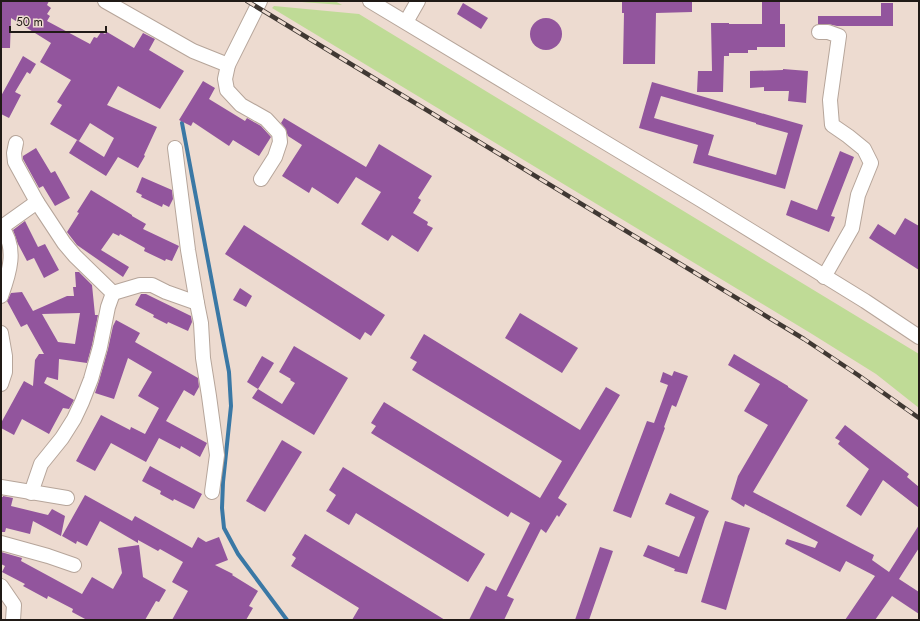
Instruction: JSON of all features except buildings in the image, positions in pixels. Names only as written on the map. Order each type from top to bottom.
[{"type":"street","points":[[105,1],[193,51],[228,65]]},
{"type":"street","points":[[260,1],[228,65],[225,79],[227,90],[241,104],[266,119],[279,133],[280,142],[275,157],[261,179]]},
{"type":"street","points":[[370,1],[694,196],[865,301],[919,337]]},
{"type":"street","points":[[406,22],[418,1]]},
{"type":"street","points":[[819,32],[828,32],[839,36],[830,100],[832,125],[864,149],[871,162],[858,196],[852,228],[824,277]]},
{"type":"street","points":[[16,143],[14,162],[37,202],[64,243],[75,256],[113,293]]},
{"type":"street","points":[[175,148],[188,250],[201,323],[203,358],[217,455],[212,492]]},
{"type":"street","points":[[1,296],[7,281],[11,261],[11,252],[7,235],[1,227],[37,202]]},
{"type":"street","points":[[113,293],[140,285],[152,285],[166,292],[197,303]]},
{"type":"street","points":[[31,493],[41,464],[62,438],[74,419],[82,402],[97,360],[108,307],[113,293]]},
{"type":"street","points":[[1,333],[5,356],[5,372],[1,384]]},
{"type":"street","points":[[1,487],[67,498]]},
{"type":"street","points":[[1,543],[74,565]]},
{"type":"street","points":[[1,586],[14,605],[13,620]]},
{"type":"green space","points":[[288,1],[335,1],[342,5]]},
{"type":"green space","points":[[274,6],[359,14],[919,354],[919,408],[876,374],[812,334],[272,8]]},
{"type":"waterway","points":[[182,123],[229,372],[231,406],[223,482],[222,508],[224,528],[238,554],[287,620]]},
{"type":"railway","points":[[247,1],[804,339],[919,418]]}]
